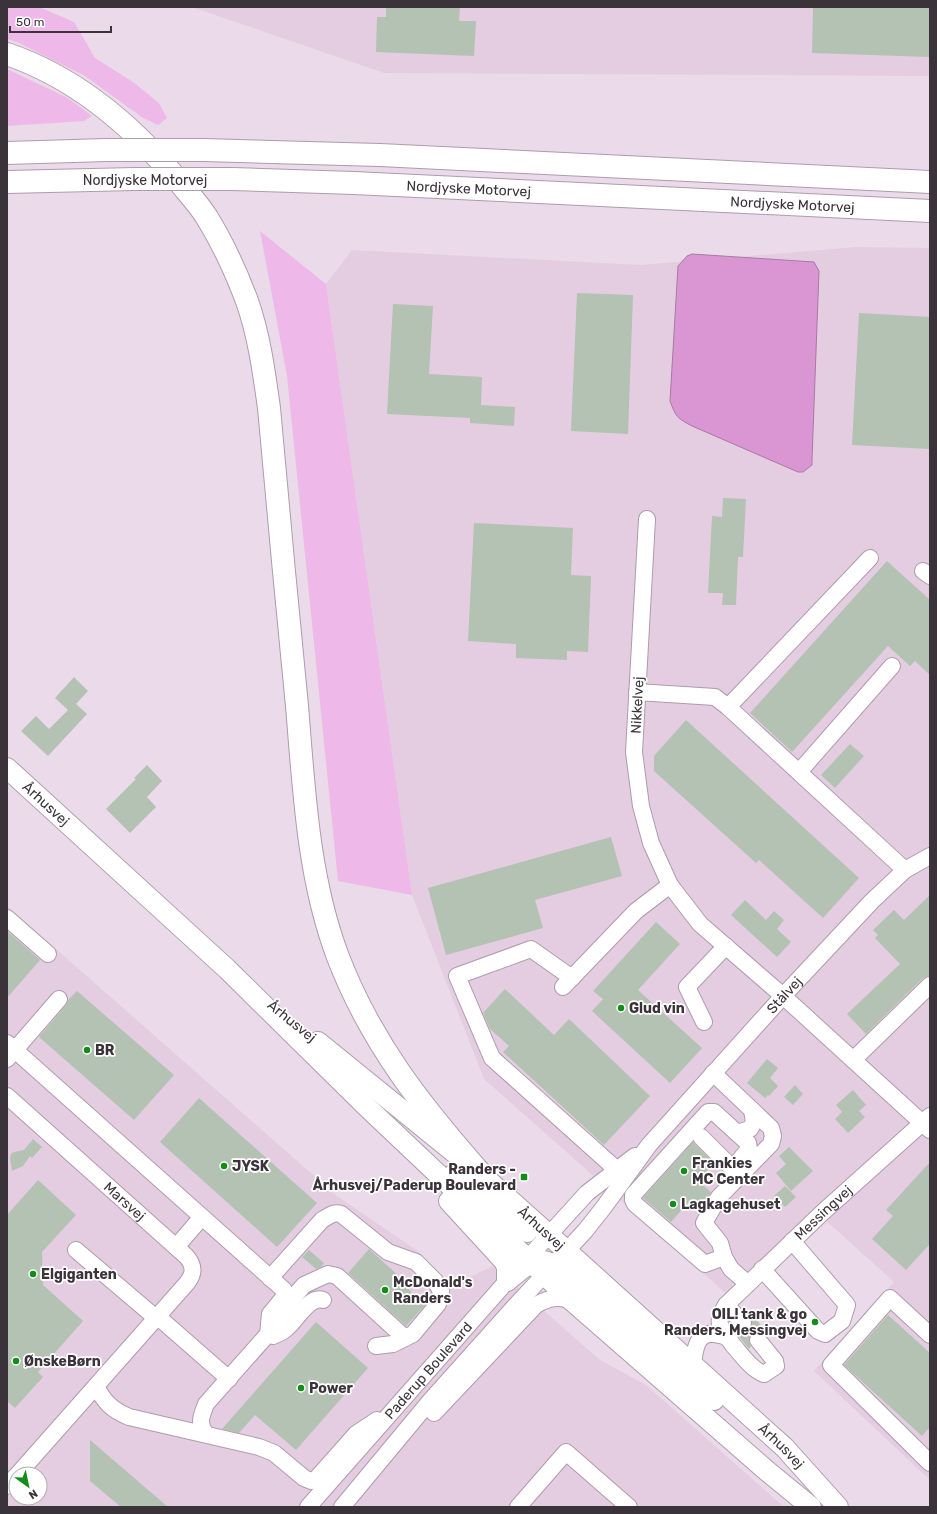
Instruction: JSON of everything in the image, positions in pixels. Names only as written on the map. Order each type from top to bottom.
[{"type":"highway","points":[[7,54],[67,83],[97,102],[117,117],[134,133],[166,166],[206,216],[221,241],[235,271],[257,333],[265,379],[305,795],[316,874],[326,918],[338,956],[361,1008],[388,1056],[412,1092],[482,1175]]},
{"type":"highway","name":"Nordjyske Motorvej","points":[[7,153],[106,150],[204,150],[380,155],[930,182]]},
{"type":"highway","name":"Nordjyske Motorvej","points":[[7,182],[134,179],[354,183],[930,211]]},
{"type":"main road","name":"Århusvej","points":[[7,768],[227,969],[368,1108]]},
{"type":"main road","name":"Århusvej","points":[[227,969],[482,1175],[550,1253],[693,1363],[785,1448],[838,1507]]},
{"type":"main road","points":[[368,1108],[550,1253],[580,1284],[735,1418],[785,1448]]},
{"type":"main road","points":[[368,1108],[473,1228],[504,1261],[507,1267],[507,1281]]},
{"type":"main road","name":"Århusvej","points":[[550,1253],[572,1300],[767,1471],[811,1507]]},
{"type":"main road","points":[[507,1281],[523,1268],[550,1253]]},
{"type":"street","name":"Nikkelvej","points":[[647,519],[634,752],[641,806],[651,843],[670,885],[700,924],[782,996]]},
{"type":"street","points":[[728,707],[870,558]]},
{"type":"street","points":[[799,772],[892,666]]},
{"type":"street","points":[[637,692],[715,697],[728,707],[905,870]]},
{"type":"street","name":"Stålvej","points":[[550,1253],[604,1207],[649,1145],[782,996],[872,901],[905,870],[930,856]]},
{"type":"street","points":[[617,1170],[492,1058],[457,976],[531,949],[568,983],[636,911],[670,885]]},
{"type":"street","points":[[7,918],[48,954]]},
{"type":"street","points":[[704,1022],[687,987],[726,946]]},
{"type":"street","points":[[853,1060],[930,985]]},
{"type":"street","name":"Messingvej","points":[[726,1305],[792,1241],[927,1123],[853,1060],[782,996]]},
{"type":"street","points":[[59,999],[10,1051],[202,1217],[285,1293],[284,1297],[270,1314],[264,1339]]},
{"type":"street","points":[[713,1073],[771,1128],[773,1136],[771,1144],[736,1173]]},
{"type":"street","name":"Marsvej","points":[[7,1096],[176,1246],[191,1263],[193,1270],[191,1278],[25,1466]]},
{"type":"street","points":[[737,1133],[750,1129],[754,1122],[752,1110]]},
{"type":"street","points":[[724,1257],[705,1264],[635,1204],[633,1200],[633,1195],[708,1112],[714,1112],[748,1143],[749,1149],[736,1173],[704,1223],[720,1244],[724,1257],[731,1269],[747,1283]]},
{"type":"street","points":[[700,1137],[736,1173]]},
{"type":"street","name":"Stålvej","points":[[550,1253],[587,1193],[649,1145]]},
{"type":"street","points":[[270,1278],[322,1220],[332,1214],[339,1213],[388,1252],[416,1262],[435,1281],[441,1291],[438,1304],[413,1334],[393,1344],[376,1346]]},
{"type":"street","points":[[176,1246],[202,1217]]},
{"type":"street","points":[[762,1269],[818,1331],[825,1334],[842,1321],[847,1305],[792,1241]]},
{"type":"street","points":[[76,1250],[228,1379]]},
{"type":"street","name":"Paderup Boulevard","points":[[342,1507],[550,1253]]},
{"type":"street","points":[[206,1434],[200,1424],[200,1418],[206,1404],[287,1311],[298,1305],[314,1287],[317,1278],[328,1274],[338,1276],[406,1338]]},
{"type":"street","name":"Paderup Boulevard","points":[[308,1507],[507,1281]]},
{"type":"street","points":[[342,1507],[536,1305],[542,1301],[554,1298],[565,1298],[572,1300]]},
{"type":"street","points":[[928,1458],[831,1365],[890,1298],[930,1335]]},
{"type":"street","points":[[264,1339],[287,1329],[311,1301],[319,1299],[323,1300]]},
{"type":"street","points":[[743,1323],[726,1305],[721,1313],[719,1322],[720,1329],[750,1364],[759,1372],[764,1374],[776,1366],[775,1361],[758,1340]]},
{"type":"street","points":[[693,1363],[697,1342],[704,1335],[710,1334],[726,1337]]},
{"type":"street","points":[[96,1386],[103,1399],[117,1412],[129,1417],[259,1447],[274,1453],[304,1478],[311,1481],[316,1479],[356,1434],[396,1407]]},
{"type":"street","points":[[518,1507],[566,1452],[629,1507]]},
{"type":"shaded area","points":[[7,7],[39,7],[74,22],[95,58],[133,82],[159,103],[167,118],[158,125],[143,118],[85,76],[17,42],[7,39]]},
{"type":"shaded area","points":[[192,7],[930,7],[930,76],[384,73]]},
{"type":"shaded area","points":[[7,69],[68,98],[92,116],[84,121],[7,126]]},
{"type":"shaded area","points":[[260,231],[326,284],[412,895],[338,881],[287,376]]},
{"type":"shaded area","points":[[857,247],[930,248],[930,1480],[814,1371],[894,1282],[822,1217],[731,1298],[484,1079],[412,895],[326,284],[352,250],[641,265]]},
{"type":"shaded area","points":[[692,254],[814,262],[819,271],[812,465],[803,472],[798,472],[692,426],[680,419],[674,411],[670,401],[678,266],[687,256]]},
{"type":"shaded area","points":[[7,906],[337,1196],[419,1252],[451,1286],[493,1266],[600,1360],[646,1385],[784,1507],[7,1507]]},
{"type":"building","points":[[386,7],[460,7],[459,21],[476,21],[474,56],[376,52],[377,17],[386,17]]},
{"type":"building","points":[[813,7],[930,7],[930,57],[812,53]]},
{"type":"building","points":[[577,293],[633,295],[628,434],[571,431]]},
{"type":"building","points":[[393,304],[433,306],[429,374],[482,377],[481,405],[515,407],[514,426],[470,423],[470,418],[387,414]]},
{"type":"building","points":[[859,313],[930,317],[930,449],[852,445]]},
{"type":"building","points":[[723,498],[746,499],[743,557],[738,557],[736,605],[722,605],[723,593],[708,593],[712,516],[722,517]]},
{"type":"building","points":[[474,523],[573,528],[571,575],[591,576],[588,652],[567,651],[567,660],[516,658],[516,644],[468,641]]},
{"type":"building","points":[[887,561],[930,600],[930,675],[915,661],[910,666],[888,646],[792,752],[750,713]]},
{"type":"building","points":[[74,677],[88,691],[76,704],[87,714],[48,756],[21,731],[36,716],[49,729],[68,710],[55,698]]},
{"type":"building","points":[[686,720],[859,878],[823,918],[759,860],[756,863],[654,771],[654,756]]},
{"type":"building","points":[[850,744],[864,756],[835,788],[821,775]]},
{"type":"building","points":[[147,765],[162,781],[147,797],[156,807],[130,833],[106,809],[136,779],[134,778]]},
{"type":"building","points":[[611,837],[622,876],[535,900],[543,928],[446,955],[428,888]]},
{"type":"building","points":[[930,895],[930,976],[923,978],[866,1034],[847,1014],[900,964],[875,938],[878,935],[873,930],[894,910],[904,920]]},
{"type":"building","points":[[745,900],[766,920],[774,911],[784,920],[777,929],[791,942],[777,957],[731,915]]},
{"type":"building","points":[[656,922],[680,944],[638,990],[702,1048],[670,1083],[592,1011],[603,999],[593,991]]},
{"type":"building","points":[[7,931],[40,960],[7,998]]},
{"type":"building","points":[[505,989],[554,1035],[569,1019],[650,1096],[604,1145],[503,1052],[509,1046],[490,1029],[483,1013]]},
{"type":"building","points":[[77,991],[174,1075],[134,1120],[39,1037],[66,1005],[68,1000]]},
{"type":"building","points":[[767,1059],[778,1068],[770,1078],[778,1086],[769,1096],[768,1095],[765,1098],[747,1083]]},
{"type":"building","points":[[795,1085],[803,1094],[793,1105],[784,1097]]},
{"type":"building","points":[[853,1090],[866,1105],[859,1111],[865,1117],[848,1133],[835,1119],[842,1112],[836,1105]]},
{"type":"building","points":[[199,1098],[317,1203],[277,1247],[160,1142]]},
{"type":"building","points":[[33,1139],[42,1147],[32,1158],[30,1156],[23,1166],[12,1171],[10,1158],[11,1154],[24,1150]]},
{"type":"building","name":"Frankies MC Center","points":[[693,1142],[714,1163],[698,1181],[711,1192],[699,1212],[688,1203],[671,1222],[643,1198]]},
{"type":"building","points":[[789,1147],[813,1171],[791,1191],[776,1173],[786,1164],[779,1156]]},
{"type":"building","points":[[930,1162],[930,1244],[906,1270],[872,1239],[893,1216],[886,1210]]},
{"type":"building","points":[[38,1180],[76,1215],[42,1252],[43,1285],[83,1321],[38,1372],[43,1377],[15,1408],[7,1401],[7,1215]]},
{"type":"building","points":[[785,1186],[796,1197],[785,1207],[774,1196]]},
{"type":"building","name":"McDonald's Randers","points":[[369,1249],[412,1288],[409,1290],[425,1305],[406,1326],[348,1273]]},
{"type":"building","points":[[309,1250],[324,1263],[321,1267],[316,1269],[302,1257]]},
{"type":"building","points":[[752,1315],[767,1332],[765,1334],[757,1331],[752,1333],[749,1337],[751,1346],[749,1349],[738,1336],[740,1335],[736,1330],[745,1332],[749,1330],[752,1325],[752,1320],[750,1317]]},
{"type":"building","points":[[888,1315],[930,1353],[930,1427],[922,1436],[844,1365]]},
{"type":"building","points":[[316,1322],[368,1368],[296,1450],[255,1415],[239,1433],[222,1429]]},
{"type":"building","points":[[90,1440],[168,1507],[121,1507],[90,1481]]},
{"type":"tunnel","points":[[743,1323],[758,1340]]},
{"type":"place","name":"Glud vin","points":[[621,1008]]},
{"type":"place","name":"BR","points":[[87,1050]]},
{"type":"place","name":"JYSK","points":[[224,1166]]},
{"type":"place","name":"Frankies MC Center","points":[[684,1171]]},
{"type":"place","name":"Randers - Århusvej/Paderup Boulevard","points":[[524,1177]]},
{"type":"place","name":"Lagkagehuset","points":[[673,1204]]},
{"type":"place","name":"Elgiganten","points":[[33,1274]]},
{"type":"place","name":"McDonald's Randers","points":[[385,1290]]},
{"type":"place","name":"OIL! tank & go Randers, Messingvej","points":[[815,1322]]},
{"type":"place","name":"ØnskeBørn","points":[[16,1361]]},
{"type":"place","name":"Power","points":[[301,1388]]}]
